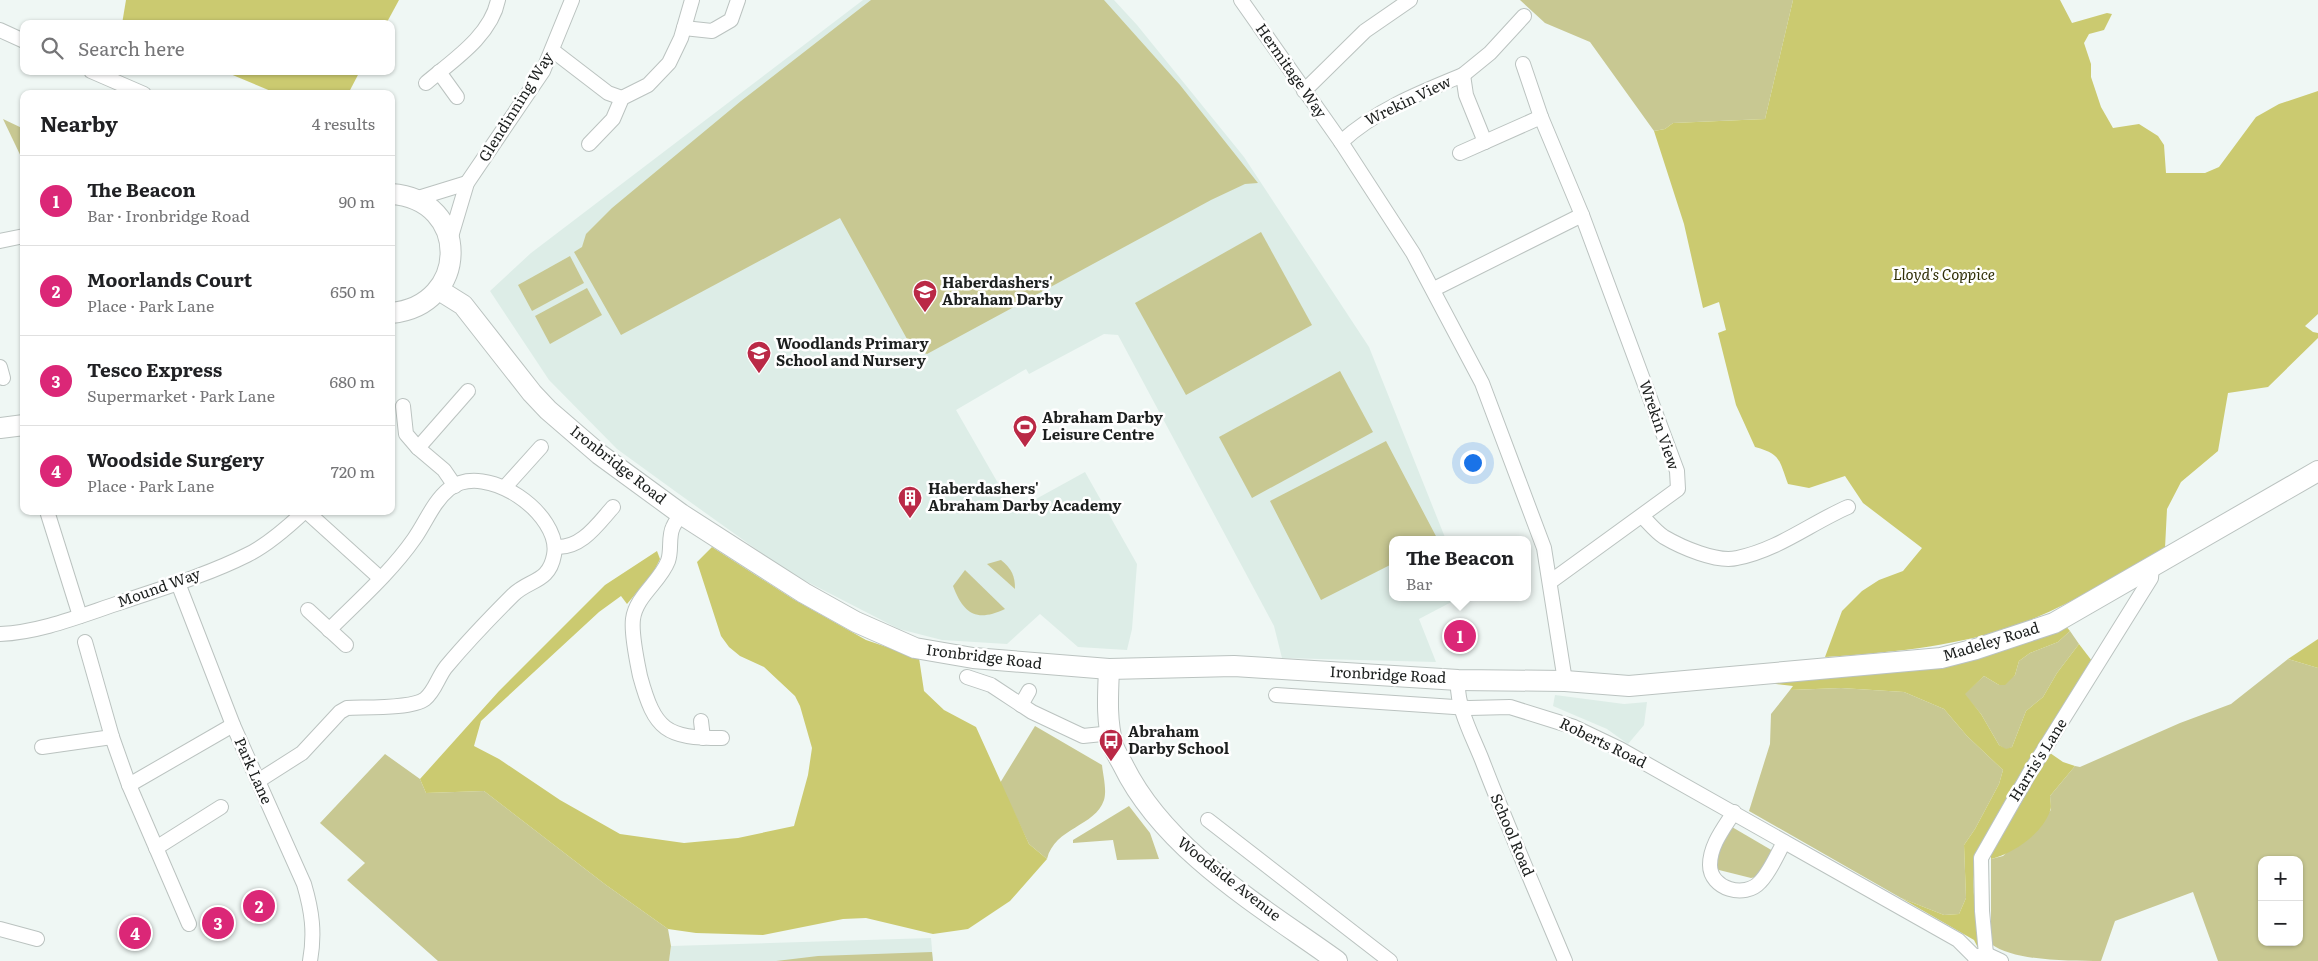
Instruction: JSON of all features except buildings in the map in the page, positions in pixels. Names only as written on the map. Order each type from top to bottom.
[{"type":"main road","points":[[395,194],[406,195],[429,206],[445,225],[450,240],[451,265],[439,290],[419,306],[395,312]]},
{"type":"main road","name":"Ironbridge Road","points":[[439,290],[462,304],[548,410],[599,454],[681,514],[804,593],[856,622],[915,648],[973,658],[1109,669],[1234,666],[1458,680],[1565,681]]},
{"type":"main road","points":[[0,428],[20,426]]},
{"type":"main road","name":"Madeley Road","points":[[1565,681],[1629,686],[1941,658],[1976,650],[2054,623],[2152,566],[2237,520],[2318,471]]},
{"type":"main road","name":"Woodside Avenue","points":[[1109,669],[1107,702],[1114,745],[1132,783],[1157,818],[1180,843],[1233,886],[1337,961]]},
{"type":"street","points":[[426,83],[476,40],[497,8],[498,0]]},
{"type":"street","name":"Glendinning Way","points":[[450,240],[467,184],[542,71],[572,0]]},
{"type":"street","points":[[589,144],[613,119],[622,98],[648,85],[669,63],[684,28],[692,0]]},
{"type":"street","points":[[684,28],[712,31],[731,20],[738,0]]},
{"type":"street","name":"Hermitage Way","points":[[1242,0],[1341,142]]},
{"type":"street","points":[[1304,91],[1365,32],[1410,0]]},
{"type":"street","points":[[1463,75],[1490,53],[1524,16]]},
{"type":"street","points":[[0,30],[20,39]]},
{"type":"street","points":[[552,50],[608,93],[622,98]]},
{"type":"street","name":"Wrekin View","points":[[1523,64],[1541,118],[1582,215],[1677,471],[1678,489],[1550,582]]},
{"type":"street","points":[[439,72],[458,97]]},
{"type":"street","points":[[100,75],[135,90]]},
{"type":"street","name":"Wrekin View","points":[[1341,142],[1359,125],[1394,104],[1463,75],[1466,96],[1485,142]]},
{"type":"street","points":[[1460,153],[1541,118]]},
{"type":"street","points":[[1341,142],[1434,289],[1482,383],[1544,548],[1565,681]]},
{"type":"street","points":[[415,199],[467,184]]},
{"type":"street","points":[[1434,289],[1582,215]]},
{"type":"street","points":[[0,241],[20,237]]},
{"type":"street","points":[[418,448],[468,391]]},
{"type":"street","points":[[403,406],[406,434],[418,448],[444,470],[455,486]]},
{"type":"street","points":[[505,486],[541,447]]},
{"type":"street","points":[[258,781],[302,753],[340,712],[347,708],[400,705],[425,699],[444,669],[515,593],[544,576],[551,566],[554,539],[547,525],[505,486],[486,480],[470,481],[455,486],[435,504],[414,539],[330,630]]},
{"type":"street","points":[[554,547],[563,548],[586,537],[613,507]]},
{"type":"street","points":[[1642,516],[1663,536],[1675,542],[1704,555],[1735,559],[1761,551],[1797,535],[1823,518],[1848,507]]},
{"type":"street","points":[[681,514],[673,527],[669,559],[660,576],[638,605],[633,619],[637,664],[648,707],[660,722],[672,732],[688,738],[722,738]]},
{"type":"street","points":[[48,515],[80,616]]},
{"type":"street","name":"Mound Way","points":[[0,634],[48,626],[178,583],[248,555],[302,515]]},
{"type":"street","points":[[310,515],[380,578]]},
{"type":"street","name":"Harris's Lane","points":[[1979,957],[1982,911],[1981,858],[2030,772],[2151,578],[2152,566]]},
{"type":"street","name":"Park Lane","points":[[178,583],[232,725],[304,884],[311,909],[314,932],[310,961]]},
{"type":"street","points":[[308,610],[346,646]]},
{"type":"street","points":[[85,642],[112,737],[129,785],[189,924]]},
{"type":"street","points":[[967,677],[991,685],[1021,705],[1083,736],[1112,733]]},
{"type":"street","name":"School Road","points":[[1458,680],[1458,689],[1463,707],[1499,804],[1565,961]]},
{"type":"street","points":[[1021,705],[1029,691]]},
{"type":"street","points":[[1276,695],[1463,707]]},
{"type":"street","name":"Roberts Road","points":[[1463,707],[1510,707],[1574,727],[1620,749],[1734,812],[1958,940],[1979,957],[2001,961]]},
{"type":"street","points":[[701,721],[702,738]]},
{"type":"street","points":[[129,785],[232,725]]},
{"type":"street","points":[[42,747],[112,737]]},
{"type":"street","points":[[156,848],[221,807]]},
{"type":"street","points":[[1734,812],[1714,846],[1710,866],[1715,880],[1725,888],[1738,891],[1760,883],[1784,842]]},
{"type":"street","points":[[1208,820],[1390,961]]},
{"type":"street","points":[[0,929],[37,939]]},
{"type":"shaded area","name":"Haberdashers' Abraham Darby","points":[[863,0],[1114,0],[1137,25],[1244,157],[1369,347],[1444,536],[1389,536],[1389,601],[1453,601],[1419,619],[1436,662],[1282,658],[1274,626],[1118,335],[1104,334],[1029,374],[1026,369],[956,410],[1014,511],[1085,472],[1137,564],[1132,629],[1127,650],[1078,647],[1040,614],[1007,644],[942,640],[899,629],[788,572],[617,449],[549,380],[490,291],[531,253]]},
{"type":"shaded area","points":[[1555,695],[1624,704],[1647,702],[1644,725],[1628,744],[1607,729],[1553,706]]},
{"type":"shaded area","points":[[931,938],[933,961],[669,961],[671,946]]},
{"type":"green space","points":[[126,0],[399,0],[388,20],[123,20]]},
{"type":"green space","points":[[871,0],[1104,0],[1180,85],[1258,183],[1245,184],[1211,200],[927,354],[912,348],[840,218],[621,335],[574,252],[582,247],[586,234],[612,208],[741,101]]},
{"type":"green space","points":[[1520,0],[1793,0],[1765,119],[1673,123],[1665,129],[1654,131],[1590,42],[1545,23]]},
{"type":"green space","name":"Lloyd's Coppice","points":[[1793,0],[2060,0],[2072,23],[2107,13],[2112,14],[2104,30],[2089,34],[2084,43],[2091,64],[2091,77],[2101,107],[2113,128],[2139,124],[2158,136],[2164,145],[2166,173],[2205,173],[2219,167],[2256,117],[2279,104],[2318,91],[2318,314],[2305,326],[2318,333],[2318,338],[2268,387],[2228,393],[2218,451],[2181,482],[2167,509],[2165,548],[2050,612],[2009,628],[1987,635],[1918,648],[1825,657],[1842,611],[1862,591],[1879,580],[1903,571],[1922,548],[1863,503],[1845,476],[1809,488],[1788,484],[1778,459],[1770,452],[1755,447],[1736,405],[1718,333],[1726,330],[1719,302],[1703,308],[1684,224],[1654,131],[1665,129],[1673,123],[1765,119]]},
{"type":"green space","points":[[233,75],[358,75],[350,90],[268,90]]},
{"type":"green space","points":[[3,119],[20,127],[20,155]]},
{"type":"green space","points":[[1261,232],[1312,325],[1186,395],[1135,303]]},
{"type":"green space","points":[[570,256],[584,283],[532,311],[518,285]]},
{"type":"green space","points":[[587,288],[602,315],[550,344],[535,316]]},
{"type":"green space","points":[[1340,371],[1373,432],[1252,498],[1219,437]]},
{"type":"green space","points":[[1386,441],[1436,536],[1389,536],[1389,566],[1321,600],[1270,501]]},
{"type":"green space","points":[[712,547],[793,599],[866,640],[919,658],[924,691],[944,710],[976,727],[1029,844],[1047,859],[1010,901],[968,929],[933,934],[866,918],[843,919],[763,935],[696,933],[668,929],[606,885],[484,791],[426,793],[420,779],[499,691],[605,585],[657,551],[660,559],[653,573],[627,604],[621,596],[599,612],[481,721],[474,746],[499,759],[560,800],[620,834],[684,843],[738,838],[794,826],[808,775],[812,748],[800,706],[795,696],[764,667],[740,656],[729,647],[721,636],[697,562]]},
{"type":"green space","points":[[1001,560],[1012,573],[1015,589],[987,564]]},
{"type":"green space","points":[[965,570],[1005,609],[987,615],[979,615],[967,609],[957,596],[953,586]]},
{"type":"green space","points":[[2064,624],[2070,631],[2058,642],[2030,653],[2019,661],[2015,675],[2005,685],[1999,685],[1984,676],[1965,694],[1981,714],[1999,745],[2006,749],[2012,747],[2026,711],[2043,697],[2057,673],[2079,644],[2092,661],[1980,847],[1974,873],[1978,948],[1974,940],[1901,898],[1944,915],[1959,914],[1966,898],[1964,845],[1975,829],[1999,784],[2003,770],[1967,736],[1944,709],[1904,692],[1841,688],[1790,690],[1793,686],[1768,683],[1808,677]]},
{"type":"green space","points":[[2070,631],[2079,644],[2057,673],[2043,697],[2026,711],[2012,747],[2006,750],[1999,745],[1981,714],[1964,694],[1984,676],[1999,685],[2015,675],[2019,661],[2030,653],[2058,642]]},
{"type":"green space","points":[[2318,639],[2318,668],[2288,659]]},
{"type":"green space","points":[[2288,659],[2318,668],[2318,961],[2218,961],[2193,892],[2115,921],[2101,961],[2027,957],[2001,950],[1991,944],[1991,859],[2003,856],[2051,810],[2050,796],[2075,766],[2080,767],[2180,723],[2231,704]]},
{"type":"green space","points":[[1841,688],[1904,692],[1944,709],[1967,736],[2003,770],[1999,784],[1975,829],[1964,845],[1966,898],[1959,914],[1944,915],[1901,898],[1749,811],[1770,744],[1771,714],[1790,690]]},
{"type":"green space","points":[[1035,726],[1102,765],[1105,787],[1104,800],[1099,809],[1058,840],[1051,848],[1047,859],[1029,844],[1000,783]]},
{"type":"green space","points":[[2050,753],[2063,762],[2075,766],[2050,796],[2051,809],[2046,819],[2026,842],[2008,853],[1991,859],[1991,850]]},
{"type":"green space","points":[[385,754],[420,779],[426,793],[484,791],[606,885],[668,929],[671,946],[669,961],[438,961],[347,880],[365,863],[320,823]]},
{"type":"green space","points":[[1129,806],[1150,833],[1159,859],[1117,860],[1113,840],[1073,843],[1073,840]]},
{"type":"green space","points":[[1732,827],[1773,851],[1756,877],[1751,878],[1715,869],[1717,852]]},
{"type":"green space","points":[[932,952],[933,961],[776,961],[818,956]]},
{"type":"place","name":"Haberdashers' Abraham Darby","points":[[925,313]]},
{"type":"place","name":"Woodlands Primary School and Nursery","points":[[759,374]]},
{"type":"place","name":"Abraham Darby Leisure Centre","points":[[1025,448]]},
{"type":"place","name":"Haberdashers' Abraham Darby Academy","points":[[910,519]]},
{"type":"place","name":"The Beacon","points":[[1460,636]]},
{"type":"place","name":"Abraham Darby School","points":[[1111,762]]},
{"type":"place","name":"Moorlands Court","points":[[259,906]]},
{"type":"place","name":"Tesco Express","points":[[218,923]]},
{"type":"place","name":"Woodside Surgery","points":[[135,933]]}]
